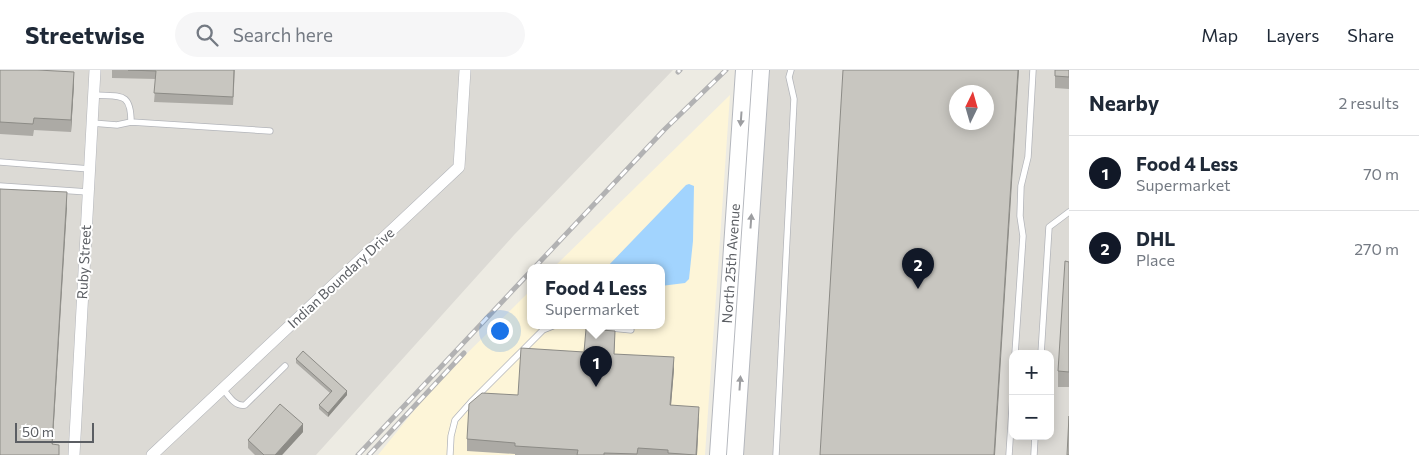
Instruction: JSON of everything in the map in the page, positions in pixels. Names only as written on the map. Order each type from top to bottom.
[{"type":"main road","name":"North 25th Avenue","points":[[718,455],[744,70]]},
{"type":"main road","name":"North 25th Avenue","points":[[735,455],[761,70]]},
{"type":"street","name":"Ruby Street","points":[[74,455],[95,70]]},
{"type":"street","name":"Indian Boundary Drive","points":[[152,455],[459,167],[465,70]]},
{"type":"lane","points":[[776,455],[794,99],[789,77],[791,70]]},
{"type":"lane","points":[[1015,350],[1023,236],[1020,216],[1020,186],[1028,157],[1033,70]]},
{"type":"lane","points":[[94,95],[122,97],[128,101],[131,108],[131,122]]},
{"type":"lane","points":[[92,123],[117,125],[131,122],[270,131]]},
{"type":"lane","points":[[0,162],[90,169]]},
{"type":"lane","points":[[0,186],[88,192]]},
{"type":"lane","points":[[1041,350],[1049,227],[1069,212]]},
{"type":"lane","points":[[450,455],[451,436],[455,420],[470,402],[546,329]]},
{"type":"lane","points":[[621,329],[631,330]]},
{"type":"lane","points":[[223,389],[236,404],[240,406],[245,405],[285,366]]},
{"type":"lane","points":[[1009,455],[1013,395]]},
{"type":"lane","points":[[1034,455],[1035,440]]},
{"type":"shaded area","points":[[0,70],[673,70],[514,235],[316,455],[0,455]]},
{"type":"shaded area","points":[[770,70],[1069,70],[1069,455],[743,455]]},
{"type":"shaded area","points":[[730,95],[705,455],[378,455],[434,386],[527,294],[527,329],[665,329],[665,264],[557,264]]},
{"type":"water","points":[[686,185],[694,186],[693,241],[689,279],[685,283],[665,286],[665,264],[610,264]]},
{"type":"building","points":[[0,70],[74,72],[71,120],[34,118],[33,124],[0,122]]},
{"type":"building","points":[[128,70],[234,70],[233,97],[154,93],[156,71]]},
{"type":"building","points":[[843,70],[1018,70],[994,455],[820,455]]},
{"type":"building","points":[[1055,70],[1069,70],[1069,77],[1055,76]]},
{"type":"building","points":[[0,189],[67,192],[52,444],[59,445],[59,455],[0,455]]},
{"type":"building","points":[[1065,261],[1069,262],[1069,372],[1058,371]]},
{"type":"building","points":[[586,329],[615,331],[614,354],[674,357],[670,405],[699,407],[696,455],[668,453],[668,450],[638,448],[637,454],[604,453],[604,455],[577,455],[578,450],[515,446],[515,443],[467,439],[469,404],[482,393],[518,395],[521,348],[584,352]]},
{"type":"building","points":[[303,351],[347,391],[328,413],[319,405],[332,391],[296,359]]},
{"type":"building","points":[[280,404],[303,424],[275,455],[264,455],[248,440]]},
{"type":"building","points":[[1069,416],[1069,455],[1067,455]]},
{"type":"railway","points":[[538,264],[665,129],[726,70]]},
{"type":"railway","points":[[358,455],[527,275]]},
{"type":"railway","points":[[369,455],[464,353]]},
{"type":"place","name":"DHL","points":[[918,289]]},
{"type":"place","name":"Food 4 Less","points":[[596,387]]}]
